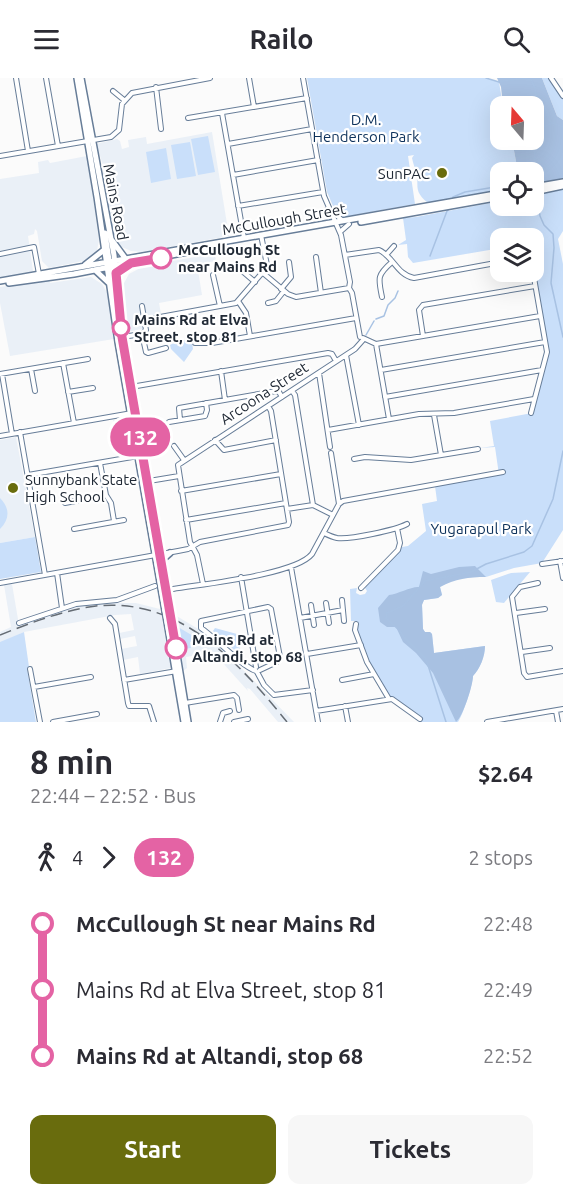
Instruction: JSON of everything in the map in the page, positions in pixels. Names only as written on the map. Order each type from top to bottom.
[{"type":"main road","name":"Mains Road","points":[[76,78],[110,238],[110,284],[159,557]]},
{"type":"main road","name":"Mains Road","points":[[81,78],[104,250],[116,273],[120,337],[130,387],[139,456],[148,482],[184,722]]},
{"type":"main road","points":[[544,188],[563,184]]},
{"type":"main road","name":"McCullough Street","points":[[0,282],[95,270],[125,258],[244,238],[338,226],[346,222],[490,197]]},
{"type":"main road","name":"McCullough Street","points":[[0,282],[84,266],[131,263],[320,225],[338,226]]},
{"type":"main road","points":[[107,226],[105,232],[114,290],[112,293]]},
{"type":"main road","points":[[110,238],[125,258]]},
{"type":"main road","points":[[84,266],[104,250]]},
{"type":"main road","points":[[116,273],[131,263]]},
{"type":"main road","points":[[95,270],[110,284]]},
{"type":"main road","points":[[159,557],[170,553]]},
{"type":"main road","name":"Mains Road","points":[[177,671],[188,722]]},
{"type":"street","points":[[16,78],[28,151]]},
{"type":"street","points":[[46,78],[58,146]]},
{"type":"street","points":[[0,156],[111,137],[120,128],[121,107],[124,100],[135,91],[210,78]]},
{"type":"street","points":[[249,78],[254,107]]},
{"type":"street","points":[[551,78],[563,96]]},
{"type":"street","points":[[304,80],[323,192],[328,208],[338,226],[361,340],[376,344],[540,315]]},
{"type":"street","points":[[156,87],[161,129]]},
{"type":"street","points":[[113,91],[124,100]]},
{"type":"street","points":[[188,118],[307,98]]},
{"type":"street","points":[[222,113],[244,238]]},
{"type":"street","points":[[228,144],[312,129]]},
{"type":"street","points":[[233,175],[318,160]]},
{"type":"street","points":[[238,206],[323,192]]},
{"type":"street","points":[[328,208],[346,222],[338,226]]},
{"type":"street","points":[[320,225],[329,219],[331,213]]},
{"type":"street","points":[[144,320],[233,304],[238,301],[267,265],[262,236]]},
{"type":"street","points":[[386,255],[394,246]]},
{"type":"street","points":[[0,254],[34,247],[37,263],[42,273],[51,277]]},
{"type":"street","points":[[345,255],[379,250],[403,274],[414,278],[490,264]]},
{"type":"street","points":[[316,257],[321,293]]},
{"type":"street","points":[[268,303],[276,301],[291,277],[289,262]]},
{"type":"street","points":[[382,297],[379,278],[383,270],[392,262]]},
{"type":"street","points":[[241,270],[255,282]]},
{"type":"street","points":[[262,273],[296,297],[349,288]]},
{"type":"street","points":[[213,275],[220,306]]},
{"type":"street","points":[[531,413],[546,354],[534,282]]},
{"type":"street","points":[[423,336],[419,310],[423,305],[535,286]]},
{"type":"street","points":[[238,301],[246,312],[250,336]]},
{"type":"street","points":[[120,337],[142,334],[146,331],[142,306]]},
{"type":"street","points":[[195,343],[356,318]]},
{"type":"street","points":[[142,334],[146,352],[166,348]]},
{"type":"street","name":"Arcoona Street","points":[[182,462],[355,349],[361,340]]},
{"type":"street","points":[[381,370],[545,342]]},
{"type":"street","points":[[376,344],[389,420]]},
{"type":"street","points":[[130,387],[328,354],[332,354],[336,361]]},
{"type":"street","points":[[346,355],[359,425]]},
{"type":"street","points":[[12,434],[1,374],[88,358]]},
{"type":"street","points":[[63,363],[74,423]]},
{"type":"street","points":[[31,369],[35,391]]},
{"type":"street","points":[[385,397],[542,370]]},
{"type":"street","points":[[220,371],[225,400]]},
{"type":"street","points":[[319,373],[330,447]]},
{"type":"street","points":[[69,392],[93,388]]},
{"type":"street","points":[[180,420],[179,408],[276,391],[282,397]]},
{"type":"street","points":[[292,391],[295,395],[314,505]]},
{"type":"street","points":[[328,430],[419,414],[435,415],[534,399]]},
{"type":"street","points":[[169,423],[205,416],[206,403]]},
{"type":"street","points":[[170,553],[192,547],[197,543],[288,525],[276,440],[268,406]]},
{"type":"street","points":[[0,436],[133,413]]},
{"type":"street","points":[[435,415],[441,455]]},
{"type":"street","points":[[20,432],[45,575]]},
{"type":"street","points":[[215,440],[224,450],[276,440]]},
{"type":"street","points":[[174,446],[182,462],[177,467],[181,491],[192,547],[198,555],[203,584]]},
{"type":"street","points":[[354,459],[365,457],[406,461],[478,449]]},
{"type":"street","points":[[331,453],[339,504]]},
{"type":"street","points":[[28,476],[139,456]]},
{"type":"street","points":[[100,463],[114,521]]},
{"type":"street","points":[[173,589],[291,567],[311,556],[339,504],[348,499],[502,472]]},
{"type":"street","points":[[181,491],[281,474]]},
{"type":"street","points":[[148,482],[179,476]]},
{"type":"street","points":[[65,503],[106,495]]},
{"type":"street","points":[[186,520],[287,506],[314,505],[333,515]]},
{"type":"street","points":[[74,529],[124,520]]},
{"type":"street","points":[[324,532],[340,538],[397,528],[407,524]]},
{"type":"street","points":[[361,588],[398,550],[400,541],[397,528]]},
{"type":"street","points":[[0,583],[159,557]]},
{"type":"street","points":[[542,564],[562,561],[563,578]]},
{"type":"street","points":[[291,567],[318,722]]},
{"type":"street","points":[[57,573],[62,608]]},
{"type":"street","points":[[241,577],[258,669],[264,685],[274,695],[313,690]]},
{"type":"street","points":[[537,583],[525,585],[515,592],[512,603],[516,613],[518,638],[526,676],[563,671]]},
{"type":"street","points":[[19,623],[62,608],[123,598],[155,586]]},
{"type":"street","points":[[342,600],[344,621]]},
{"type":"street","points":[[326,603],[329,624]]},
{"type":"street","points":[[311,605],[314,625]]},
{"type":"street","points":[[268,608],[273,611],[280,657],[277,662],[258,669],[248,668],[201,628],[200,623],[205,618],[247,611],[268,608]]},
{"type":"street","points":[[516,613],[545,609]]},
{"type":"street","points":[[300,618],[343,610]]},
{"type":"street","points":[[110,618],[115,624],[129,706],[149,706],[153,722]]},
{"type":"street","points":[[356,624],[355,630],[361,645],[374,674],[389,699]]},
{"type":"street","points":[[307,654],[361,645]]},
{"type":"street","points":[[522,652],[550,648]]},
{"type":"street","points":[[30,669],[40,722]]},
{"type":"street","points":[[124,680],[177,671]]},
{"type":"street","points":[[342,680],[374,674]]},
{"type":"street","points":[[34,687],[91,677]]},
{"type":"street","points":[[185,703],[234,695],[237,697],[239,710]]},
{"type":"street","points":[[316,711],[389,699],[395,700],[420,719]]},
{"type":"street","points":[[345,706],[348,722]]},
{"type":"street","points":[[487,722],[563,709]]},
{"type":"street","points":[[220,722],[223,713],[230,711]]},
{"type":"street","points":[[556,711],[558,722]]},
{"type":"street","points":[[52,722],[97,714]]},
{"type":"street","points":[[234,722],[248,719]]},
{"type":"shaded area","points":[[497,78],[542,78],[557,116],[563,120],[563,180],[544,183],[544,162],[516,162],[514,150],[544,150],[544,96],[502,96]]},
{"type":"shaded area","points":[[212,132],[229,236],[142,252],[131,251],[120,246],[114,235],[101,175],[105,171],[96,144],[117,139],[122,149],[129,147],[128,140],[146,137],[147,144]]},
{"type":"shaded area","points":[[87,156],[99,240],[93,256],[83,261],[49,268],[42,261],[35,229],[34,234],[28,236],[33,271],[0,278],[0,179],[39,173],[38,162],[48,160],[50,163]]},
{"type":"shaded area","points":[[214,249],[216,261],[197,264],[202,295],[159,303],[161,314],[149,316],[146,313],[141,314],[143,329],[126,332],[123,285],[129,274],[144,266],[195,257],[195,253]]},
{"type":"shaded area","points":[[91,277],[102,284],[109,296],[114,339],[10,356],[0,303],[0,287]]},
{"type":"shaded area","points":[[127,418],[134,452],[119,456],[113,420]]},
{"type":"shaded area","name":"Sunnybank State High School","points":[[16,437],[35,537],[0,543],[0,440]]},
{"type":"shaded area","points":[[475,566],[486,577],[462,579],[446,584],[440,587],[442,595],[438,598],[424,600],[422,605],[423,629],[432,634],[434,653],[485,646],[483,658],[473,676],[464,708],[456,722],[433,673],[403,642],[396,627],[387,627],[380,622],[378,608],[389,595],[419,587],[423,571],[431,574],[459,567]]},
{"type":"shaded area","points":[[12,584],[19,625],[77,606],[96,603],[136,603],[160,609],[171,668],[140,674],[138,657],[123,660],[121,649],[137,646],[135,636],[120,639],[119,633],[134,630],[131,614],[24,632],[0,643],[0,632],[11,627],[4,585]]},
{"type":"shaded area","points":[[175,615],[210,636],[294,722],[278,722],[250,689],[247,688],[248,691],[221,661],[212,662],[204,654],[186,657],[187,668],[183,671],[180,650],[191,648],[190,642],[199,640],[177,628]]},
{"type":"green space","name":"D.M. Henderson Park","points":[[307,78],[486,78],[499,82],[501,96],[490,96],[490,150],[514,150],[516,162],[490,162],[490,192],[428,203],[418,191],[412,158],[414,155],[408,156],[415,204],[343,217],[333,206],[327,192]]},
{"type":"green space","points":[[542,78],[549,78],[563,98],[563,120],[557,116]]},
{"type":"green space","points":[[208,136],[215,172],[198,175],[191,139]]},
{"type":"green space","points":[[190,142],[196,176],[177,179],[171,145]]},
{"type":"green space","points":[[166,148],[171,179],[151,183],[146,152]]},
{"type":"green space","name":"Yugarapul Park","points":[[563,189],[563,231],[558,239],[563,264],[563,530],[542,563],[514,568],[486,577],[453,580],[440,587],[442,595],[438,598],[424,600],[422,604],[423,629],[432,634],[434,653],[485,646],[482,662],[473,676],[458,722],[421,722],[422,717],[390,696],[369,662],[357,631],[359,623],[351,621],[350,589],[357,588],[356,593],[365,594],[367,591],[365,588],[376,573],[402,547],[408,546],[426,531],[422,504],[437,501],[435,486],[499,475],[495,447],[480,448],[494,446],[490,421],[532,413],[548,350],[536,282],[544,282],[544,228],[490,228],[490,250],[413,263],[408,257],[407,244],[398,245],[406,240],[403,218],[490,203],[490,216],[544,216],[544,193]]},
{"type":"green space","points":[[181,339],[192,343],[193,349],[184,362],[170,345]]},
{"type":"green space","points":[[0,498],[8,514],[0,529]]},
{"type":"green space","points":[[35,537],[41,572],[0,579],[0,543]]},
{"type":"green space","points":[[530,572],[504,603],[496,602],[491,580],[511,573]]},
{"type":"green space","points":[[178,627],[200,640],[190,642],[191,648],[181,650]]},
{"type":"green space","points":[[215,628],[237,634],[241,656],[213,631]]},
{"type":"green space","points":[[24,632],[36,722],[0,722],[0,642]]},
{"type":"waterway","points":[[486,78],[499,82],[524,78],[531,80],[536,97],[545,107],[548,119],[552,123]]},
{"type":"waterway","points":[[535,162],[534,143],[538,129],[553,123],[563,127]]},
{"type":"waterway","points":[[453,201],[453,197],[465,192],[490,188]]},
{"type":"waterway","points":[[430,256],[447,211],[451,208]]},
{"type":"waterway","points":[[540,216],[544,225],[553,234],[551,283],[563,337]]},
{"type":"waterway","points":[[376,319],[384,316],[388,305],[398,291]]},
{"type":"waterway","points":[[366,335],[374,321]]},
{"type":"waterway","points":[[446,722],[426,659],[386,618],[387,613],[403,606],[425,581],[471,572],[486,564],[524,552],[532,546],[553,499],[563,451]]},
{"type":"railway","points":[[0,635],[59,614],[96,606],[127,606],[155,612],[181,623],[205,638],[228,657],[287,722]]},
{"type":"bus line","name":"132","points":[[161,258],[131,263],[116,273],[122,337],[176,648]]},
{"type":"place","name":"SunPAC","points":[[442,173]]},
{"type":"place","name":"McCullough St near Mains Rd","points":[[161,258]]},
{"type":"place","name":"Mains Rd at Elva Street, stop 81","points":[[121,328]]},
{"type":"place","name":"Sunnybank State High School","points":[[13,488]]},
{"type":"place","name":"Mains Rd at Altandi, stop 68","points":[[176,648]]}]
